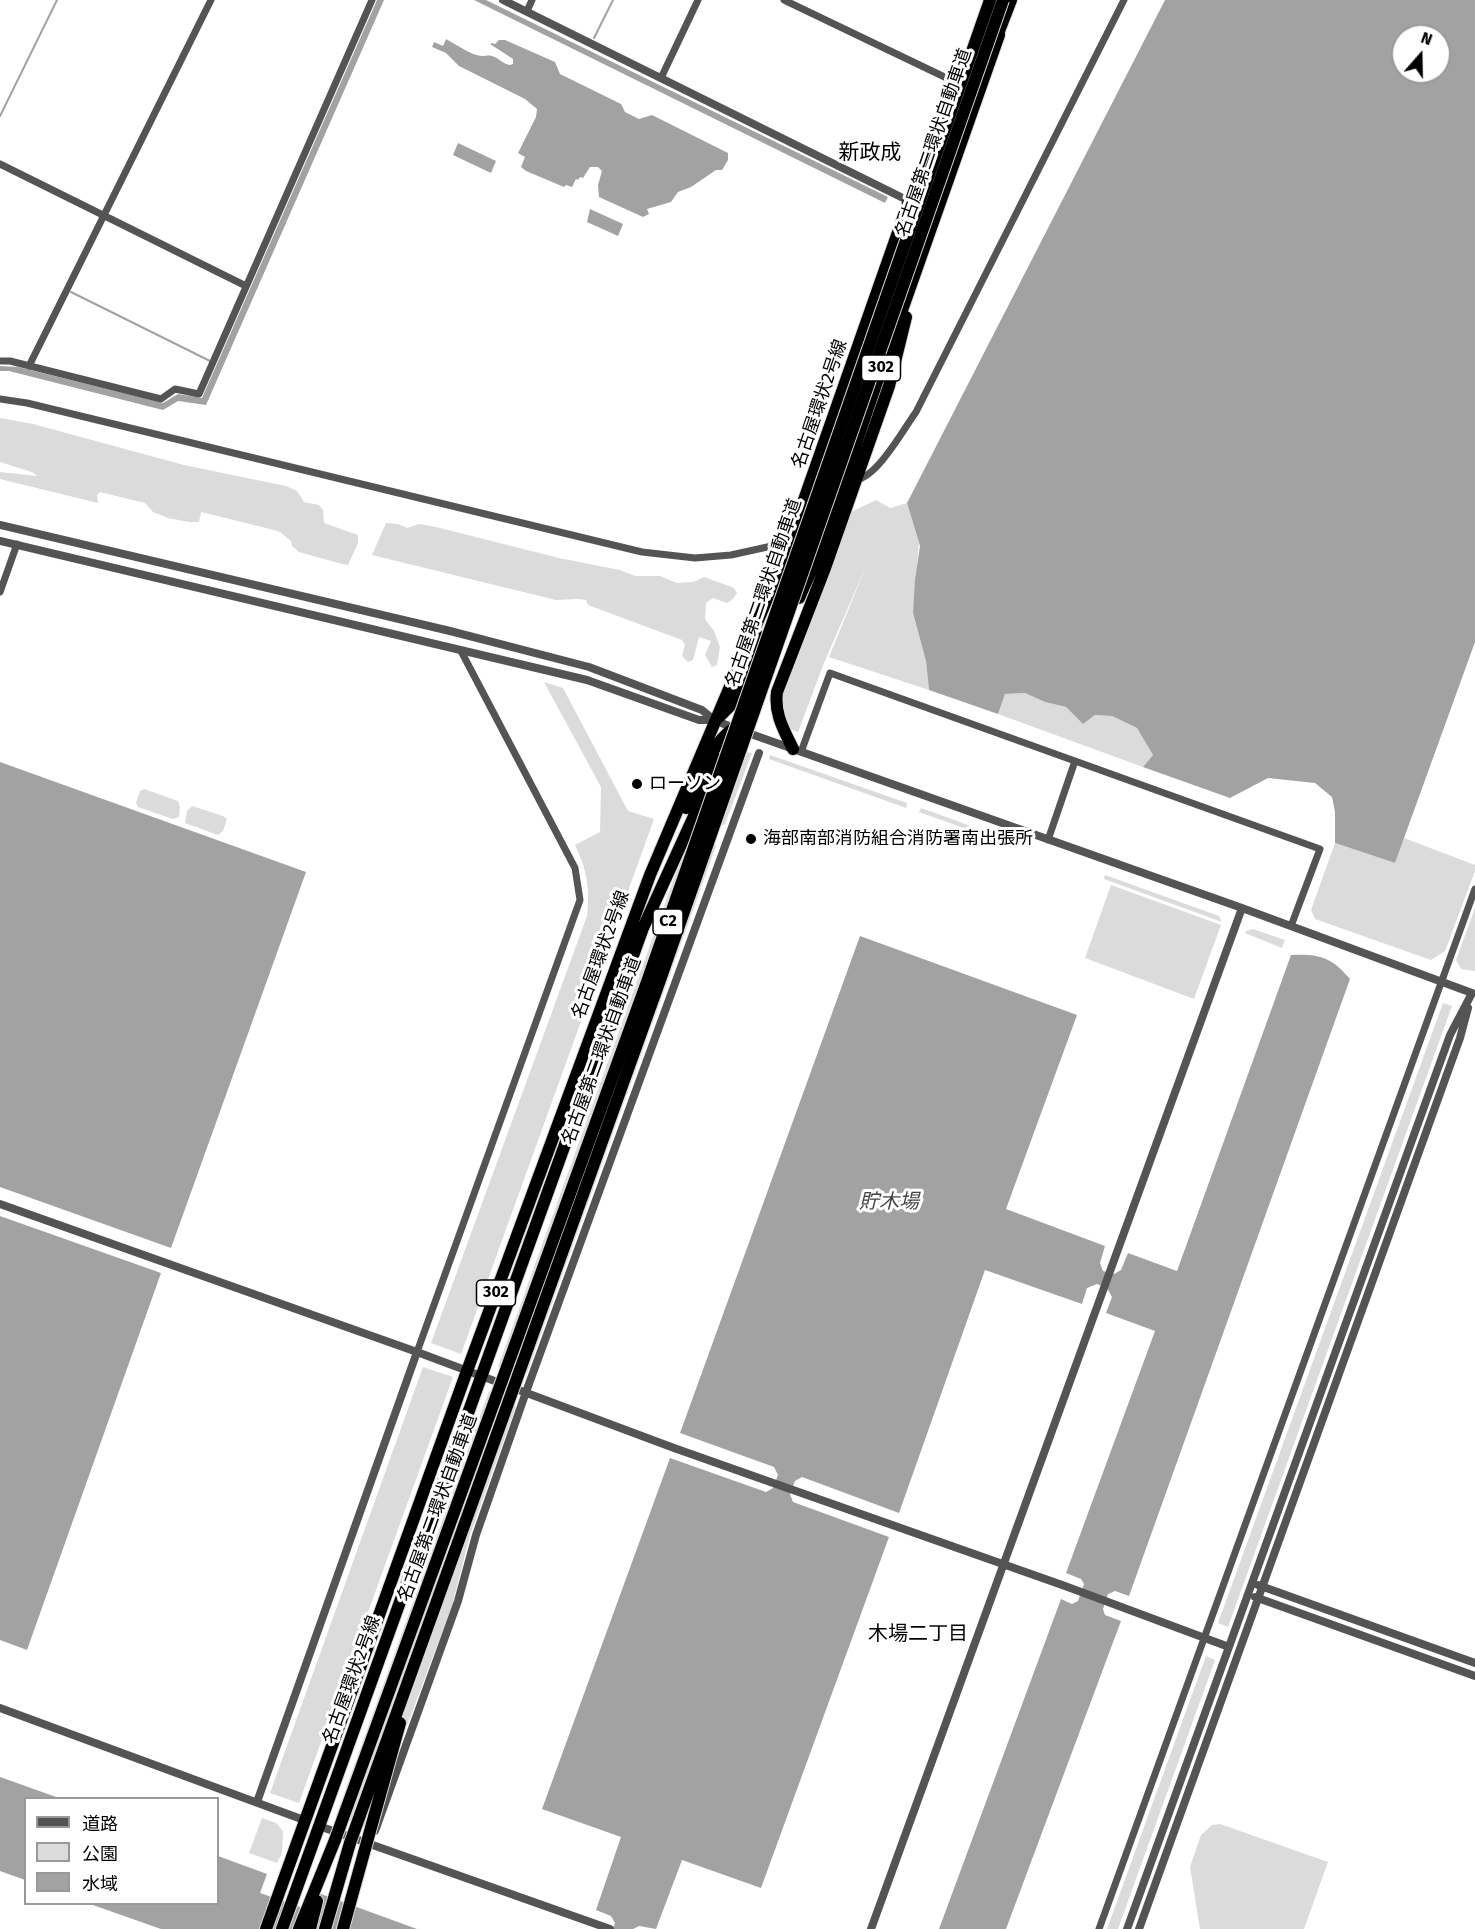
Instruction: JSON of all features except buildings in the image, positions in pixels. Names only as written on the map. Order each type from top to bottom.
[{"type":"highway","name":"名古屋環状2号線","points":[[266,1929],[467,1371],[664,841],[790,542],[909,201],[955,82],[982,0]]},
{"type":"highway","points":[[948,140],[982,0]]},
{"type":"highway","name":"名古屋第二環状自動車道","points":[[417,1655],[667,961],[948,140],[990,0]]},
{"type":"highway","name":"名古屋第二環状自動車道","points":[[336,1840],[648,979],[948,140],[1003,0]]},
{"type":"highway","name":"名古屋環状2号線","points":[[282,1929],[648,915],[734,728],[818,555],[1011,0]]},
{"type":"highway","points":[[948,140],[971,102],[1011,0]]},
{"type":"highway","points":[[797,750],[779,719],[776,706],[777,692],[825,568],[893,375],[912,283]]},
{"type":"highway","points":[[714,720],[727,711],[742,682],[795,563],[846,428],[882,367]]},
{"type":"highway","points":[[664,841],[683,814],[715,750],[724,736],[734,728]]},
{"type":"highway","points":[[325,1929],[350,1843],[417,1655]]},
{"type":"highway","points":[[343,1929],[391,1759],[417,1655]]},
{"type":"highway","points":[[299,1929],[336,1840]]},
{"type":"highway","points":[[310,1929],[336,1840]]},
{"type":"street","points":[[29,366],[211,0]]},
{"type":"street","points":[[0,361],[10,361],[161,399],[176,389],[199,394],[372,0]]},
{"type":"street","points":[[503,0],[909,201]]},
{"type":"street","points":[[527,11],[532,0]]},
{"type":"street","points":[[662,78],[698,0]]},
{"type":"street","points":[[784,0],[955,82]]},
{"type":"street","points":[[856,480],[865,477],[877,467],[916,412],[1124,0]]},
{"type":"street","points":[[0,164],[246,286]]},
{"type":"street","points":[[0,399],[27,403],[642,552],[704,557],[731,555],[790,542]]},
{"type":"street","points":[[0,525],[450,631],[589,667],[702,710],[714,720],[734,728],[1242,908],[1441,982],[1473,991]]},
{"type":"street","points":[[0,540],[587,680],[699,720],[714,720]]},
{"type":"street","points":[[0,592],[17,544]]},
{"type":"street","points":[[256,1802],[580,900],[575,868],[461,651]]},
{"type":"street","points":[[797,750],[830,673],[1320,849],[1291,926]]},
{"type":"street","points":[[371,1843],[458,1601],[476,1535],[526,1392],[759,753]]},
{"type":"street","points":[[1048,840],[1075,761]]},
{"type":"street","points":[[1100,1929],[1475,889]]},
{"type":"street","points":[[871,1929],[1242,908]]},
{"type":"street","points":[[1127,1929],[1450,1035],[1473,991]]},
{"type":"street","points":[[1139,1929],[1460,1038],[1473,991]]},
{"type":"street","points":[[0,1204],[417,1352],[1229,1647]]},
{"type":"street","points":[[1252,1582],[1475,1663]]},
{"type":"street","points":[[1247,1594],[1475,1676]]},
{"type":"street","points":[[0,1708],[304,1820]]},
{"type":"street","points":[[319,1826],[610,1929]]},
{"type":"green space","points":[[0,418],[33,424],[184,465],[286,486],[297,491],[304,502],[319,505],[323,510],[324,523],[358,535],[358,543],[348,565],[342,564],[299,552],[280,532],[270,529],[201,512],[199,522],[189,522],[153,512],[145,503],[100,492],[97,495],[98,503],[0,479],[0,472],[37,476],[32,472],[0,462]]},
{"type":"green space","points":[[876,500],[890,508],[907,503],[919,543],[913,613],[926,661],[929,690],[829,657],[867,564],[824,663],[798,732],[790,729],[776,700],[778,679],[822,556],[845,515]]},
{"type":"green space","points":[[386,523],[398,524],[407,528],[419,524],[436,527],[559,558],[620,570],[635,576],[660,576],[677,583],[693,582],[704,577],[734,588],[737,593],[727,603],[713,598],[706,603],[705,619],[714,631],[720,647],[717,665],[712,667],[705,655],[711,641],[699,637],[693,660],[688,662],[682,656],[685,645],[682,640],[588,605],[586,600],[556,600],[372,555]]},
{"type":"green space","points":[[544,682],[563,688],[628,811],[654,819],[461,1354],[431,1343],[587,916],[587,880],[575,845],[600,832],[601,787]]},
{"type":"green space","points":[[1025,693],[1045,702],[1066,707],[1083,724],[1095,715],[1112,716],[1137,728],[1153,755],[1143,767],[998,714],[1005,694]]},
{"type":"green space","points":[[745,752],[752,753],[725,824],[716,828]]},
{"type":"green space","points":[[770,755],[907,803],[906,808],[769,759]]},
{"type":"green space","points":[[144,789],[178,801],[179,817],[173,819],[138,807],[136,803],[140,791]]},
{"type":"green space","points":[[192,806],[227,819],[223,831],[218,835],[185,823],[187,811]]},
{"type":"green space","points":[[921,808],[996,835],[995,839],[919,812]]},
{"type":"green space","points":[[690,834],[714,841],[716,846],[527,1373],[521,1376],[498,1367]]},
{"type":"green space","points":[[1404,838],[1475,865],[1475,871],[1445,951],[1431,960],[1315,919],[1311,910],[1335,843],[1395,863]]},
{"type":"green space","points":[[1105,875],[1219,916],[1222,922],[1104,879]]},
{"type":"green space","points":[[1111,885],[1221,925],[1194,999],[1085,958]]},
{"type":"green space","points":[[1475,908],[1475,971],[1461,969],[1456,960]]},
{"type":"green space","points":[[1253,929],[1285,940],[1282,948],[1245,933]]},
{"type":"green space","points":[[1443,1003],[1452,1006],[1228,1627],[1218,1623]]},
{"type":"green space","points":[[423,1367],[453,1377],[299,1803],[270,1793]]},
{"type":"green space","points":[[489,1391],[513,1400],[516,1407],[470,1535],[452,1606],[370,1824],[364,1827],[336,1816]]},
{"type":"green space","points":[[1206,1656],[1215,1660],[1118,1929],[1107,1929]]},
{"type":"green space","points":[[262,1818],[276,1823],[283,1831],[282,1853],[277,1863],[249,1853]]},
{"type":"green space","points":[[1220,1824],[1328,1862],[1304,1929],[1200,1929],[1190,1867],[1201,1835],[1212,1825]]},
{"type":"water","points":[[377,0],[384,0],[206,405],[178,401],[163,410],[9,371],[0,371],[0,366],[18,367],[163,403],[178,394],[202,398]]},
{"type":"water","points":[[474,0],[486,0],[888,197],[885,203]]},
{"type":"water","points":[[1165,0],[1475,0],[1475,642],[1395,863],[1335,843],[1335,812],[1332,797],[1315,783],[1268,778],[1230,798],[1143,767],[1153,755],[1137,728],[1112,716],[1095,715],[1083,724],[1066,707],[1045,702],[1025,693],[1005,694],[998,714],[929,690],[926,661],[913,613],[920,546],[907,503]]},
{"type":"water","points":[[446,39],[473,54],[492,56],[510,65],[513,64],[513,59],[490,44],[505,40],[555,62],[560,74],[621,104],[625,112],[639,119],[652,115],[728,153],[728,160],[722,170],[716,170],[691,187],[678,192],[671,202],[647,209],[649,214],[643,217],[599,197],[598,185],[602,171],[598,167],[590,167],[583,178],[576,179],[572,187],[566,185],[564,187],[526,171],[521,167],[525,157],[518,153],[536,117],[537,109],[525,99],[459,66],[446,53],[432,47],[434,42],[443,46]]},
{"type":"water","points":[[458,143],[496,161],[491,173],[453,155]]},
{"type":"water","points":[[590,209],[623,224],[618,236],[587,222]]},
{"type":"water","points":[[0,762],[306,872],[171,1248],[0,1187]]},
{"type":"water","name":"貯木場","points":[[860,936],[1077,1015],[1006,1209],[1105,1246],[1100,1263],[1103,1271],[1114,1274],[1121,1270],[1128,1253],[1177,1271],[1291,955],[1324,958],[1331,961],[1350,979],[1129,1596],[1115,1591],[1108,1594],[1103,1609],[1105,1615],[1121,1621],[1006,1929],[939,1929],[1061,1599],[1072,1604],[1078,1601],[1084,1584],[1081,1579],[1066,1573],[1155,1331],[1106,1313],[1112,1297],[1107,1288],[1097,1284],[1087,1288],[1082,1304],[985,1270],[899,1513],[802,1477],[795,1481],[790,1494],[793,1502],[889,1537],[761,1888],[682,1860],[656,1929],[639,1926],[633,1929],[613,1929],[615,1923],[611,1916],[596,1910],[621,1837],[542,1809],[670,1458],[766,1492],[773,1488],[778,1475],[774,1467],[680,1433]]},
{"type":"water","points":[[0,1216],[161,1273],[27,1650],[0,1640]]},
{"type":"water","points":[[0,1777],[56,1797],[24,1797],[24,1880],[0,1871]]},
{"type":"water","points":[[219,1856],[267,1874],[260,1893],[303,1908],[310,1890],[417,1929],[161,1929],[93,1905],[219,1905]]},
{"type":"waterway","points":[[0,116],[57,0]]},
{"type":"waterway","points":[[594,38],[613,0]]},
{"type":"waterway","points":[[71,292],[210,361]]},
{"type":"place","name":"ローソン","points":[[637,784]]},
{"type":"place","name":"海部南部消防組合消防署南出張所","points":[[751,839]]},
{"type":"district","name":"新政成","points":[[870,153]]},
{"type":"district","name":"木場二丁目","points":[[918,1634]]}]
